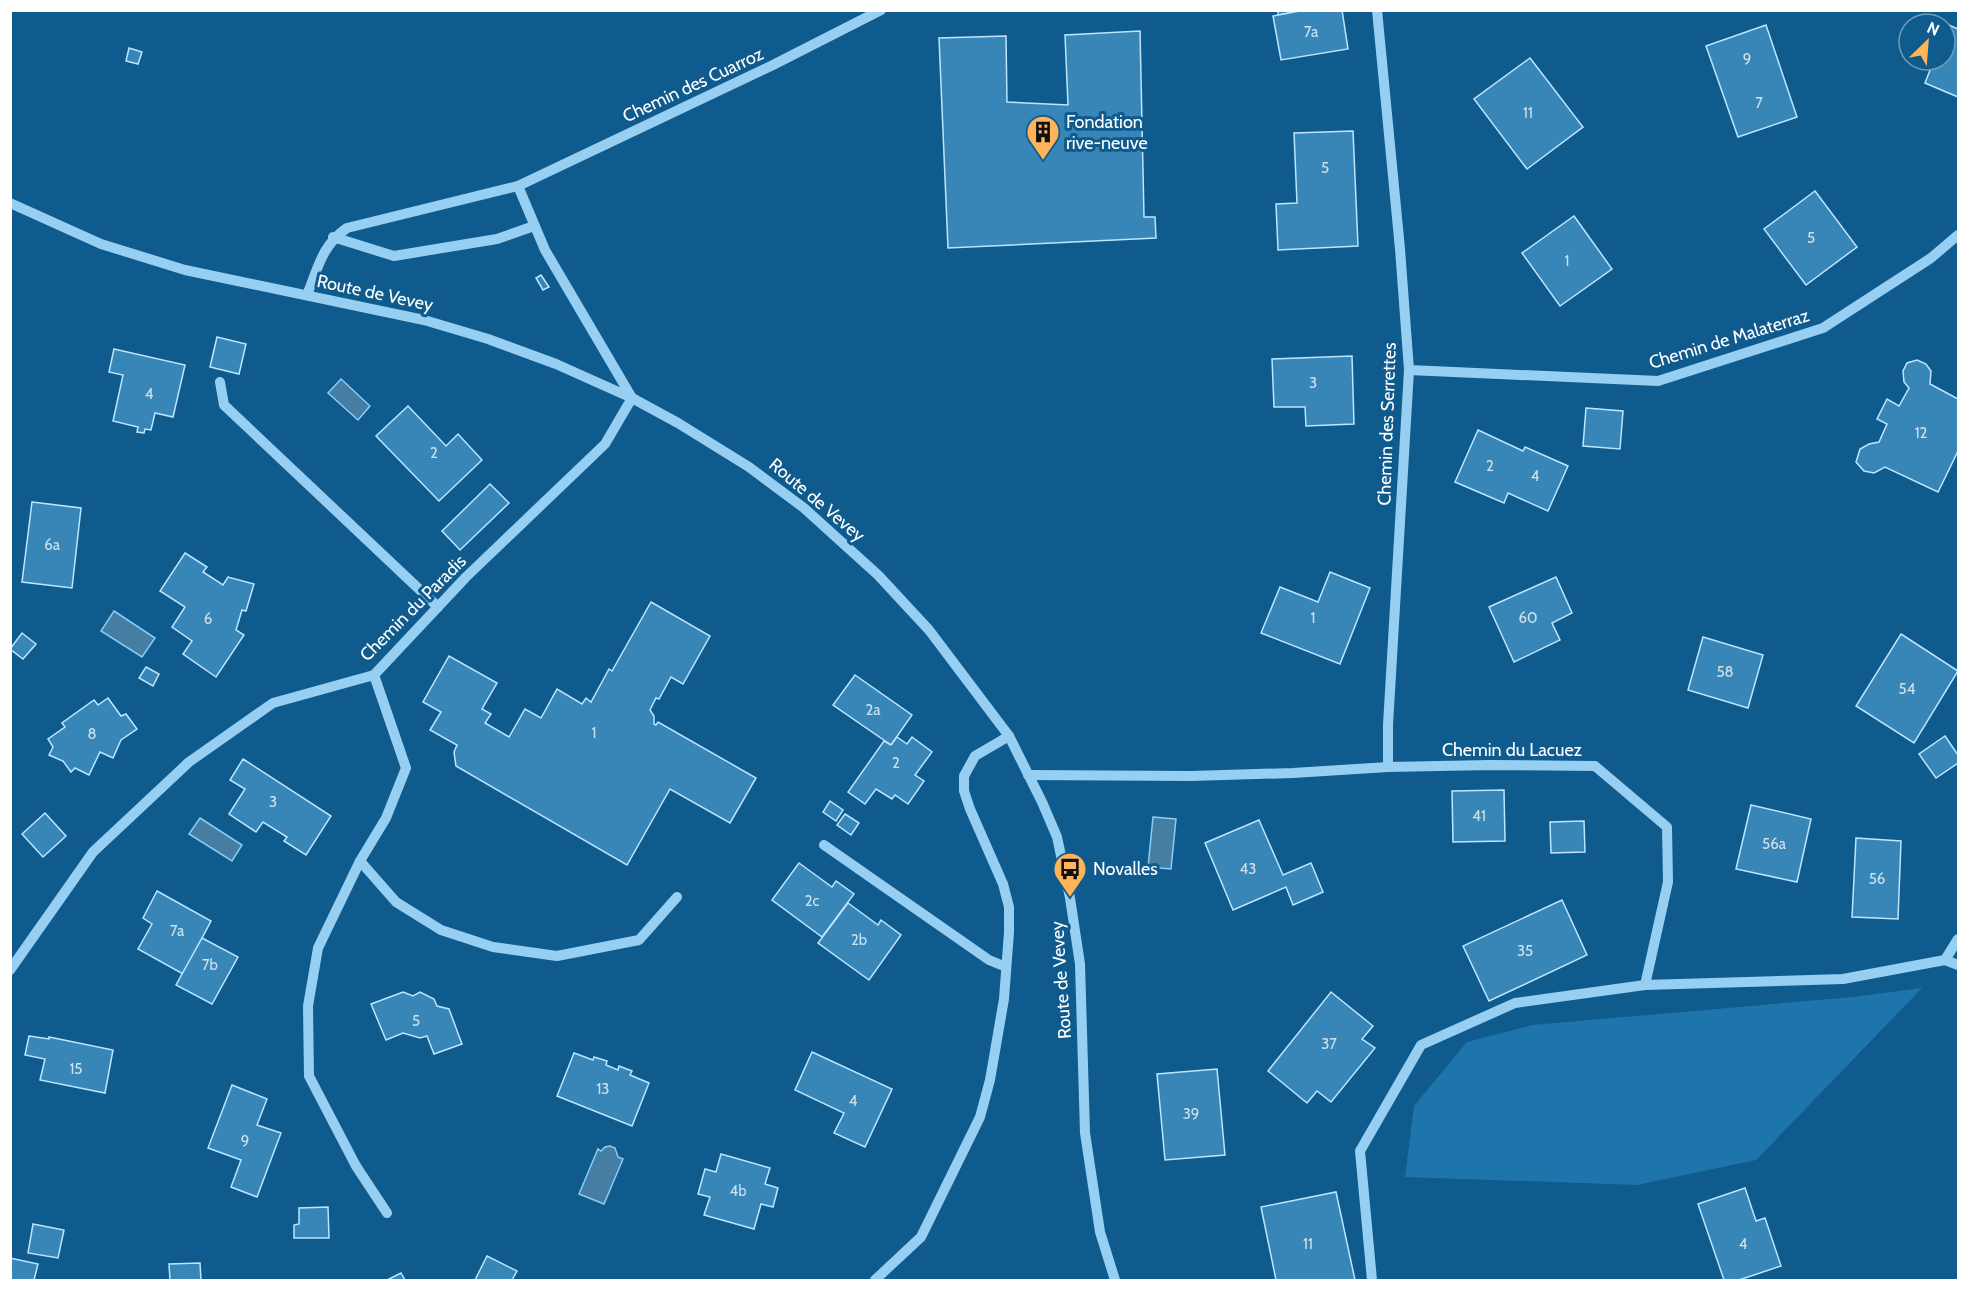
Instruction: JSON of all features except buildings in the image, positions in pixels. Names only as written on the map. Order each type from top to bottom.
[{"type":"street","name":"Chemin des Cuarroz","points":[[333,237],[347,228],[518,186],[771,66],[881,10]]},
{"type":"street","name":"Chemin des Serrettes","points":[[1377,10],[1409,370],[1388,725],[1388,767]]},
{"type":"street","points":[[518,186],[545,250],[632,398]]},
{"type":"street","name":"Route de Vevey","points":[[10,203],[101,244],[185,270],[424,320],[488,339],[556,364],[632,398],[678,423],[779,487],[844,542],[923,623],[1009,736],[1057,837],[1070,898],[1080,964],[1086,1133],[1100,1232],[1115,1281]]},
{"type":"street","points":[[307,295],[324,251],[333,237],[394,256],[497,239],[534,225]]},
{"type":"street","name":"Chemin de Malaterraz","points":[[1409,370],[1658,381],[1823,328],[1931,258],[1959,235]]},
{"type":"street","points":[[220,382],[224,405],[438,607]]},
{"type":"street","name":"Chemin du Paradis","points":[[10,970],[93,852],[189,762],[273,703],[375,675],[466,577],[605,444],[632,398]]},
{"type":"street","points":[[375,675],[406,768],[386,818],[360,861],[318,948],[308,1006],[309,1076],[356,1166],[387,1213]]},
{"type":"street","points":[[875,1281],[921,1237],[980,1118],[990,1080],[1004,999],[1009,907],[1003,884],[970,809],[964,791],[964,776],[975,756],[1009,736]]},
{"type":"street","name":"Chemin du Lacuez","points":[[1028,775],[1191,776],[1388,767],[1594,766],[1667,827],[1668,882],[1645,985]]},
{"type":"street","points":[[824,845],[988,960],[1006,967]]},
{"type":"street","points":[[360,861],[396,902],[441,930],[493,947],[557,956],[639,940],[677,897]]},
{"type":"street","points":[[1945,960],[1959,939]]},
{"type":"street","points":[[1372,1281],[1360,1151],[1421,1046],[1515,1003],[1645,985],[1843,979],[1945,960],[1959,965]]},
{"type":"shaded area","points":[[341,379],[370,406],[358,420],[328,393]]},
{"type":"shaded area","points":[[114,611],[155,638],[142,657],[101,631]]},
{"type":"shaded area","points":[[1153,817],[1176,819],[1171,869],[1148,867]]},
{"type":"shaded area","points":[[200,818],[242,845],[232,861],[189,834]]},
{"type":"shaded area","points":[[1922,988],[1756,1160],[1637,1185],[1405,1177],[1414,1106],[1467,1042],[1533,1025],[1853,997]]},
{"type":"shaded area","points":[[610,1146],[615,1148],[618,1157],[623,1159],[604,1204],[579,1194],[598,1149],[601,1151]]},
{"type":"place","name":"Fondation rive-neuve","points":[[1043,161]]},
{"type":"place","name":"Novalles","points":[[1070,898]]}]
